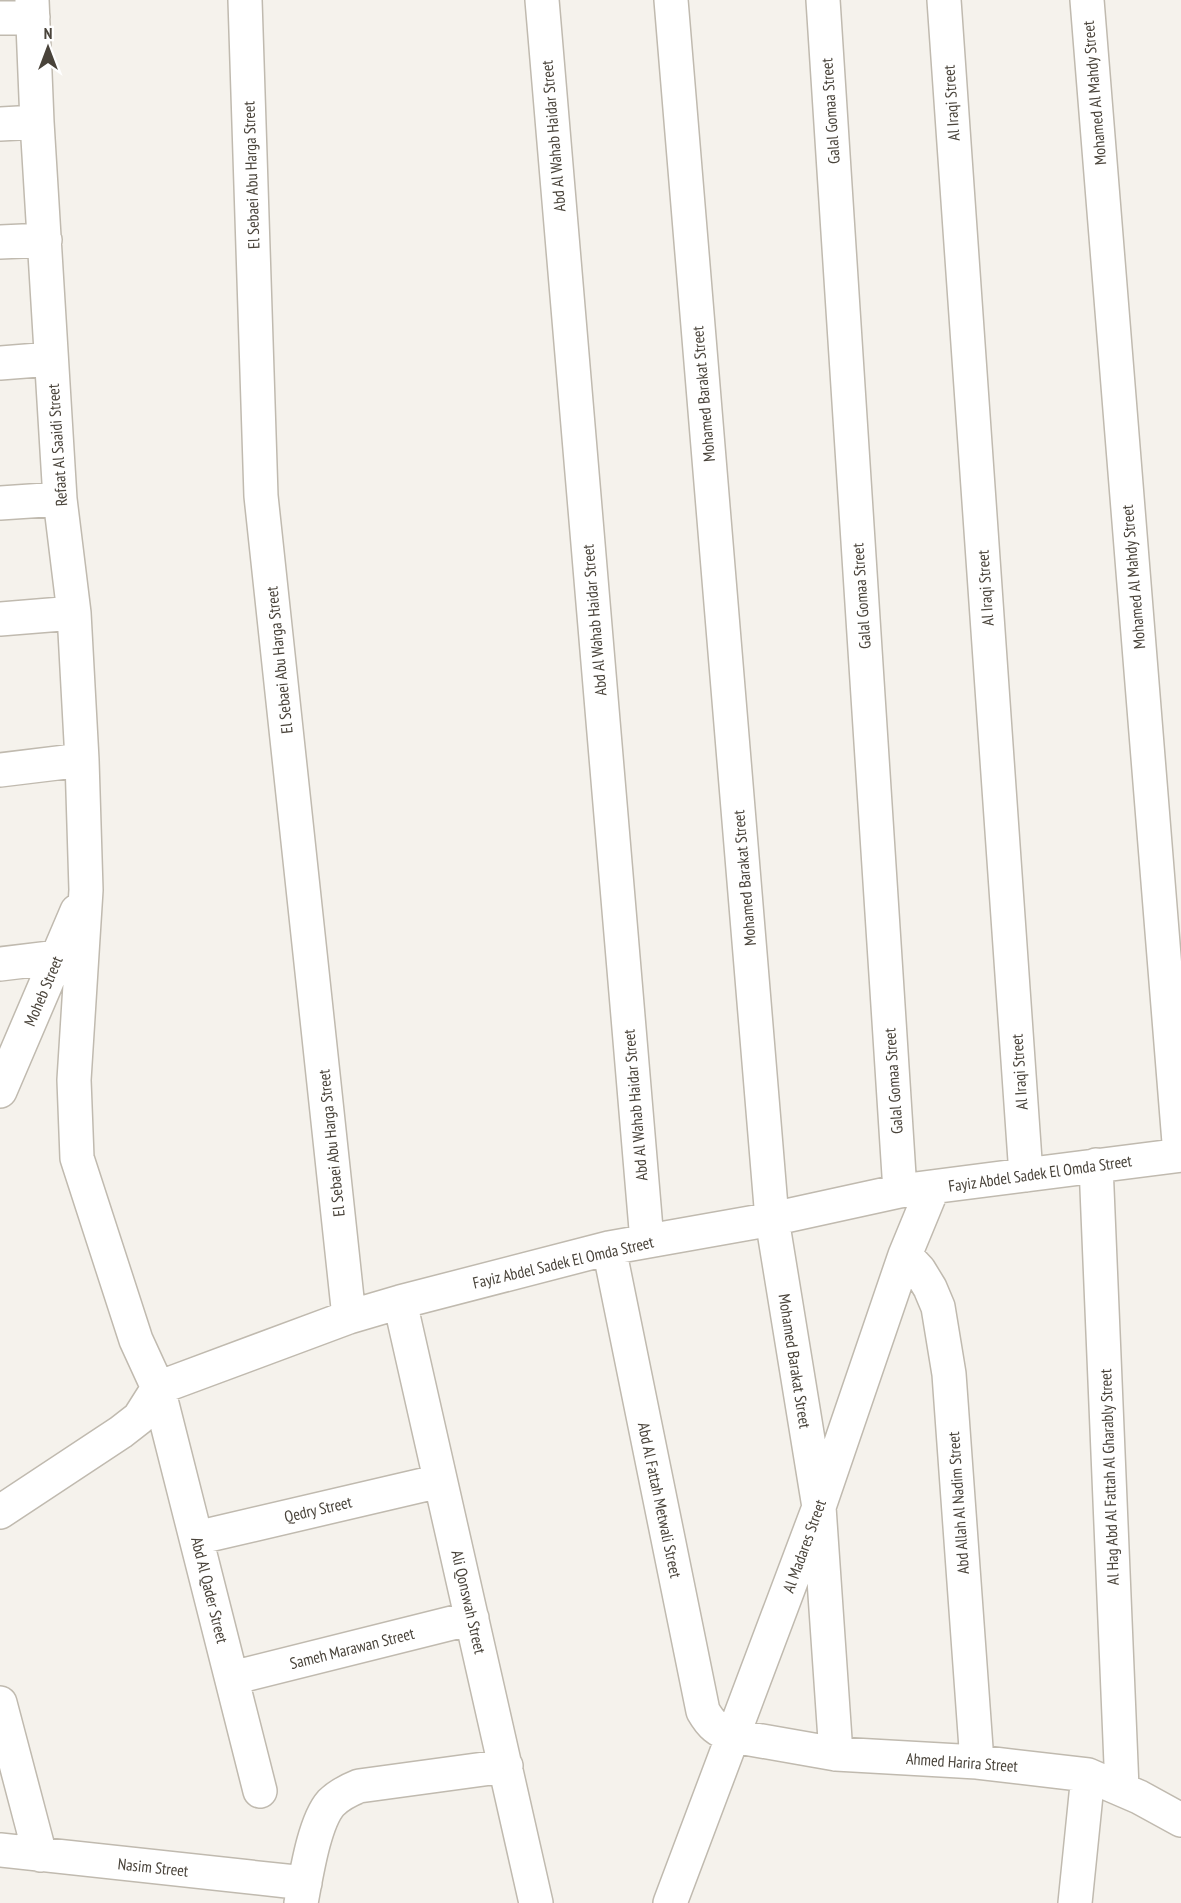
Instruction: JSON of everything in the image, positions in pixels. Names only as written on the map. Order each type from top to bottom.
[{"type":"street","name":"El Sebaei Abu Harga Street","points":[[246,0],[261,496],[349,1317]]},
{"type":"street","name":"Abd Al Wahab Haidar Street","points":[[542,0],[647,1241]]},
{"type":"street","name":"Mohamed Barakat Street","points":[[671,0],[772,1219],[819,1506],[836,1754]]},
{"type":"street","name":"Galal Gomaa Street","points":[[822,0],[900,1191]]},
{"type":"street","name":"Al Iraqi Street","points":[[944,0],[1026,1175]]},
{"type":"street","name":"Mohamed Al Mahdy Street","points":[[1087,0],[1180,1155]]},
{"type":"street","points":[[0,18],[33,8]]},
{"type":"street","name":"Refaat Al Saaidi Street","points":[[33,8],[60,499],[74,613],[86,890]]},
{"type":"street","points":[[0,124],[38,122]]},
{"type":"street","points":[[0,242],[45,240]]},
{"type":"street","points":[[0,363],[51,359]]},
{"type":"street","points":[[0,503],[60,499]]},
{"type":"street","points":[[0,619],[74,613]]},
{"type":"street","points":[[0,770],[82,760]]},
{"type":"street","name":"Moheb Street","points":[[0,1091],[86,890]]},
{"type":"street","name":"Abd Al Qader Street","points":[[86,890],[74,1080],[77,1158],[136,1340],[158,1388],[260,1791]]},
{"type":"street","points":[[0,964],[58,957]]},
{"type":"street","name":"Fayiz Abdel Sadek El Omda Street","points":[[158,1388],[349,1317],[609,1248],[772,1219],[900,1191],[1180,1155]]},
{"type":"street","name":"Al Hag Abd Al Fattah Al Gharably Street","points":[[1096,1166],[1122,1788]]},
{"type":"street","name":"Al Madares Street","points":[[670,1903],[819,1506],[905,1255],[933,1187]]},
{"type":"street","name":"Abd Al Fattah Metwali Street","points":[[609,1248],[703,1711],[710,1723],[720,1731],[733,1736]]},
{"type":"street","name":"Abd Allah Al Nadim Street","points":[[905,1255],[919,1270],[938,1307],[949,1374],[977,1762]]},
{"type":"street","name":"Ali Qonswah Street","points":[[400,1302],[536,1903]]},
{"type":"street","points":[[0,1512],[139,1418],[158,1388]]},
{"type":"street","name":"Qedry Street","points":[[196,1538],[440,1481]]},
{"type":"street","name":"Sameh Marawan Street","points":[[232,1678],[472,1618]]},
{"type":"street","points":[[0,1703],[40,1855]]},
{"type":"street","name":"Ahmed Harira Street","points":[[733,1736],[836,1754],[977,1762],[1088,1775],[1122,1788],[1181,1820]]},
{"type":"street","points":[[303,1893],[320,1820],[330,1804],[343,1793],[359,1786],[506,1766]]},
{"type":"street","points":[[1075,1903],[1088,1775]]},
{"type":"street","name":"Nasim Street","points":[[0,1850],[303,1893]]}]
